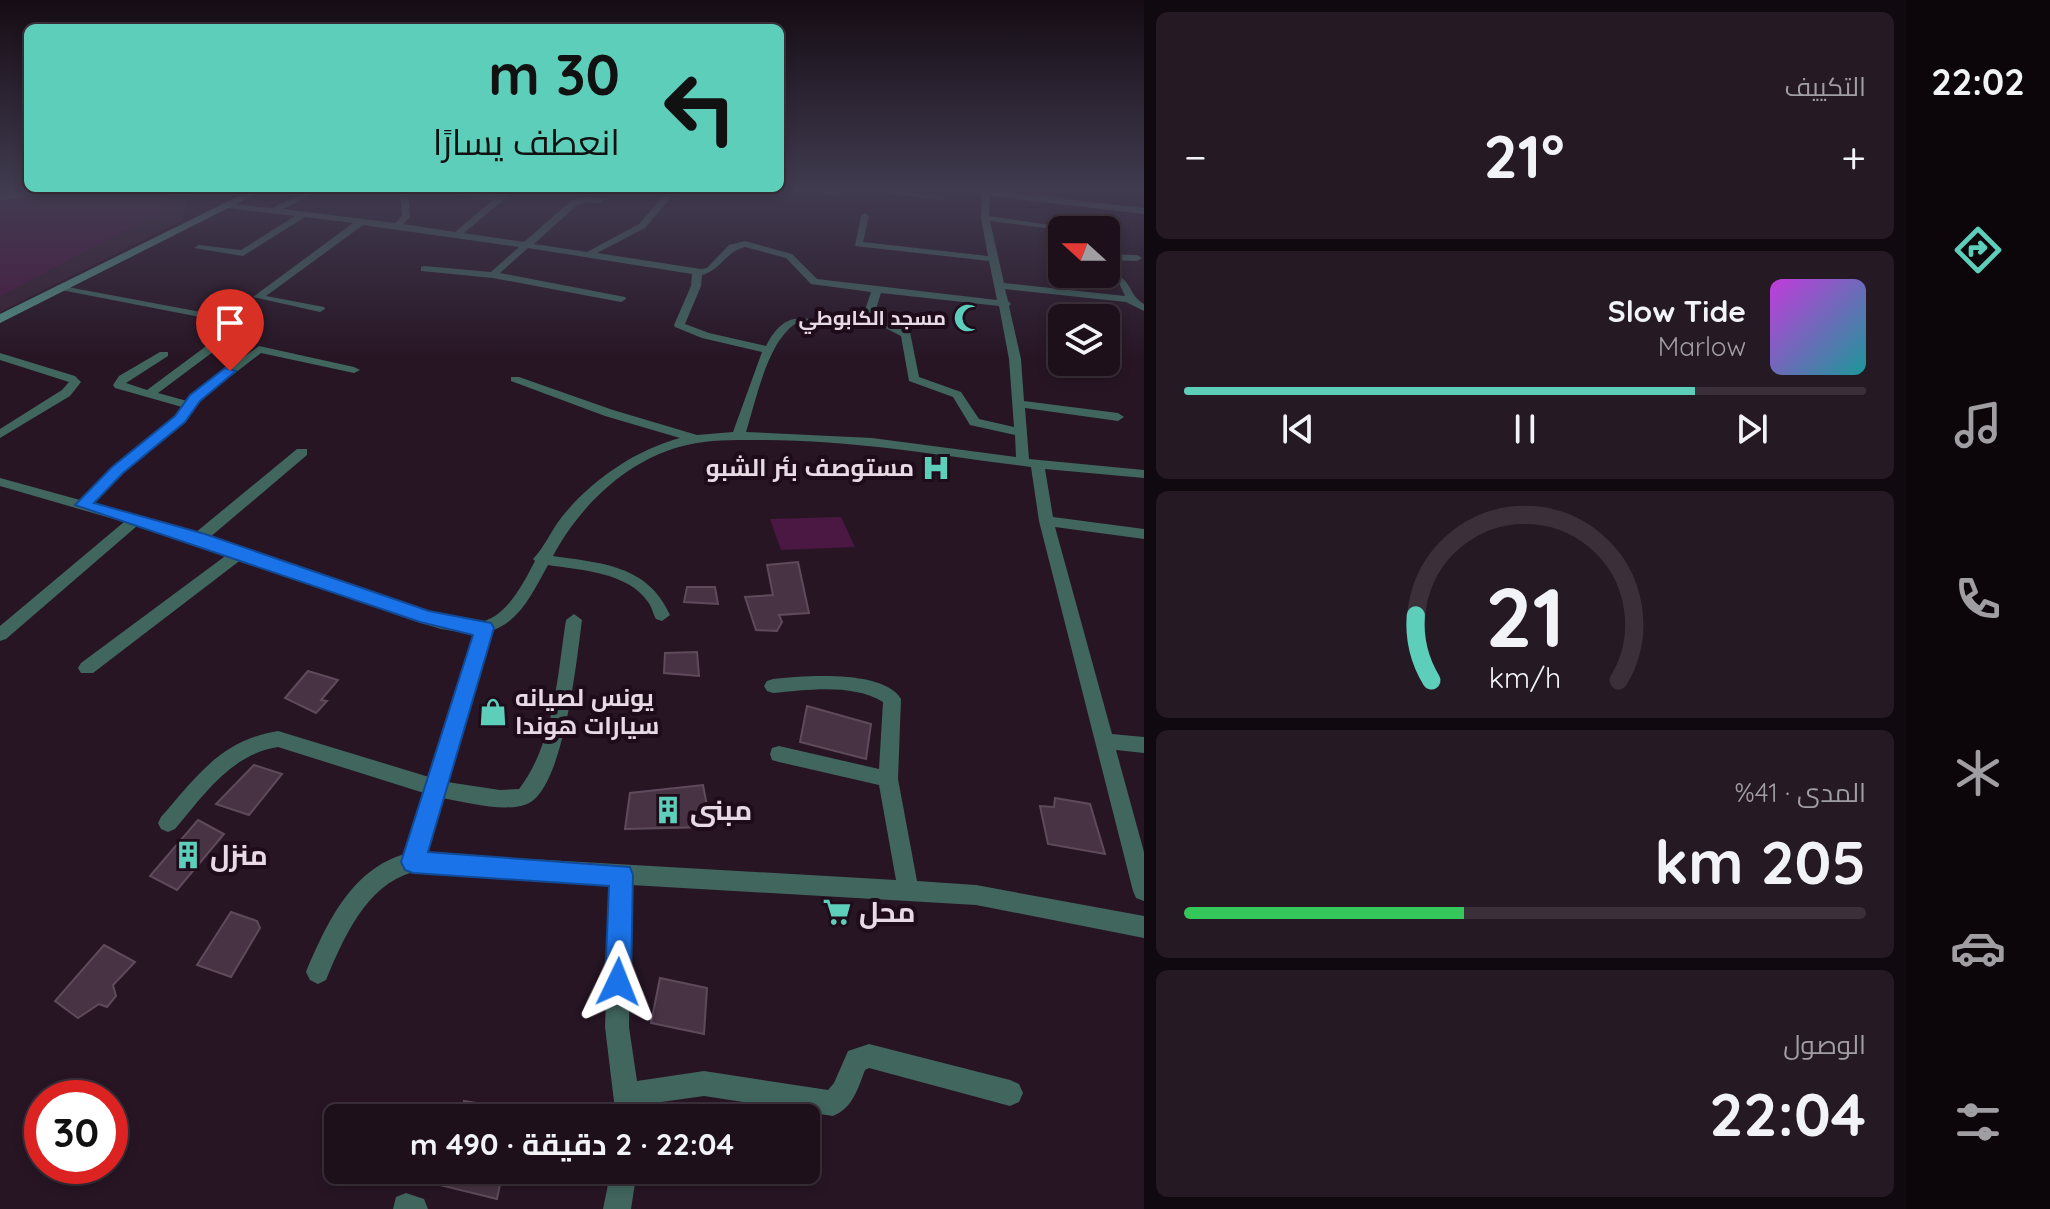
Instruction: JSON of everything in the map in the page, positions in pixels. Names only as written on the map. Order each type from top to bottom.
[{"type":"main road","points":[[0,319],[143,246]]},
{"type":"street","points":[[199,248],[243,253],[253,246]]},
{"type":"street","points":[[320,309],[258,297],[327,246]]},
{"type":"street","points":[[493,275],[524,246]]},
{"type":"street","points":[[541,246],[697,271],[707,271],[728,249],[737,246]]},
{"type":"street","points":[[589,255],[598,246]]},
{"type":"street","points":[[754,246],[789,256],[810,281],[1006,304]]},
{"type":"street","points":[[868,246],[994,259]]},
{"type":"street","points":[[991,246],[1006,304],[1022,433],[1144,891]]},
{"type":"street","points":[[1120,257],[1137,258]]},
{"type":"street","points":[[424,269],[493,275],[621,299]]},
{"type":"street","points":[[697,271],[696,286],[679,325],[706,336],[768,350]]},
{"type":"street","points":[[1120,279],[1132,299],[1144,308]]},
{"type":"street","points":[[1002,286],[1132,299]]},
{"type":"street","points":[[61,287],[245,323],[149,394]]},
{"type":"street","points":[[738,436],[768,350],[787,323],[851,328],[865,324],[877,290]]},
{"type":"street","points":[[869,316],[906,334],[913,379],[957,395],[974,422],[1022,433]]},
{"type":"street","points":[[83,505],[118,470],[180,419],[190,406],[259,349],[354,370]]},
{"type":"street","points":[[164,354],[120,381],[124,387],[190,406]]},
{"type":"street","points":[[0,356],[71,378],[75,382],[66,393],[0,434]]},
{"type":"street","points":[[515,379],[609,413],[698,440]]},
{"type":"street","points":[[1019,404],[1118,417]]},
{"type":"street","points":[[0,482],[199,538],[426,618],[484,628],[500,622],[513,609],[570,516],[615,475],[662,448],[738,436],[853,439],[1144,474]]},
{"type":"street","points":[[199,538],[302,452]]},
{"type":"street","points":[[0,635],[136,519]]},
{"type":"street","points":[[1046,521],[1144,534]]},
{"type":"street","points":[[87,668],[240,553]]},
{"type":"street","points":[[541,559],[593,568],[633,581],[651,591],[662,615]]},
{"type":"street","points":[[168,823],[232,754],[262,740],[278,739],[434,786],[510,800],[524,797],[539,782],[562,694],[574,620]]},
{"type":"street","points":[[413,862],[484,628]]},
{"type":"street","points":[[773,686],[823,683],[887,695],[894,705],[888,779],[908,890]]},
{"type":"street","points":[[1104,741],[1144,745]]},
{"type":"street","points":[[779,754],[888,779]]},
{"type":"street","points":[[318,972],[329,941],[343,918],[383,874],[397,864],[413,862],[976,895],[1144,927]]},
{"type":"street","points":[[621,875],[617,1027],[628,1104]]},
{"type":"street","points":[[634,1104],[690,1084],[715,1084],[813,1103],[833,1103],[843,1092],[857,1060],[869,1056],[1010,1093]]},
{"type":"street","points":[[617,1209],[621,1184]]},
{"type":"shaded area","points":[[0,246],[130,246],[0,312]]},
{"type":"shaded area","points":[[0,246],[94,246],[0,296]]},
{"type":"shaded area","points":[[841,517],[855,547],[781,550],[770,519]]},
{"type":"building","points":[[798,562],[809,613],[779,615],[782,622],[777,631],[756,630],[745,597],[773,595],[767,565]]},
{"type":"building","points":[[687,587],[715,587],[718,604],[684,602]]},
{"type":"building","points":[[697,652],[699,676],[664,673],[665,653]]},
{"type":"building","points":[[308,671],[338,680],[321,700],[327,701],[316,713],[285,698]]},
{"type":"building","name":"مبنى","points":[[807,706],[871,724],[866,759],[800,742]]},
{"type":"building","name":"منزل","points":[[254,765],[282,774],[249,815],[216,804]]},
{"type":"building","name":"مبنى","points":[[703,785],[711,827],[625,829],[630,793]]},
{"type":"building","points":[[1055,798],[1090,804],[1105,854],[1048,844],[1040,806],[1054,807]]},
{"type":"building","name":"منزل","points":[[198,820],[224,834],[177,890],[150,876]]},
{"type":"building","points":[[231,912],[257,921],[260,928],[231,977],[197,965]]},
{"type":"building","points":[[104,945],[135,962],[113,985],[116,996],[107,1007],[99,1004],[78,1018],[55,1001]]},
{"type":"building","points":[[660,978],[707,988],[704,1034],[651,1023]]},
{"type":"building","points":[[440,1184],[500,1184],[497,1199]]},
{"type":"place","name":"مسجد الكابوطي","points":[[968,318]]},
{"type":"place","name":"مستوصف بئر الشبو","points":[[936,468]]},
{"type":"place","name":"يونس لصيانه سيارات هوندا","points":[[493,712]]},
{"type":"place","name":"مبنى","points":[[668,810]]},
{"type":"place","name":"منزل","points":[[188,855]]},
{"type":"place","name":"محل","points":[[837,912]]},
{"type":"route","points":[[230,371],[195,398],[180,419],[118,470],[83,505],[199,538],[426,618],[484,628],[413,862],[621,875],[618,982]]}]
